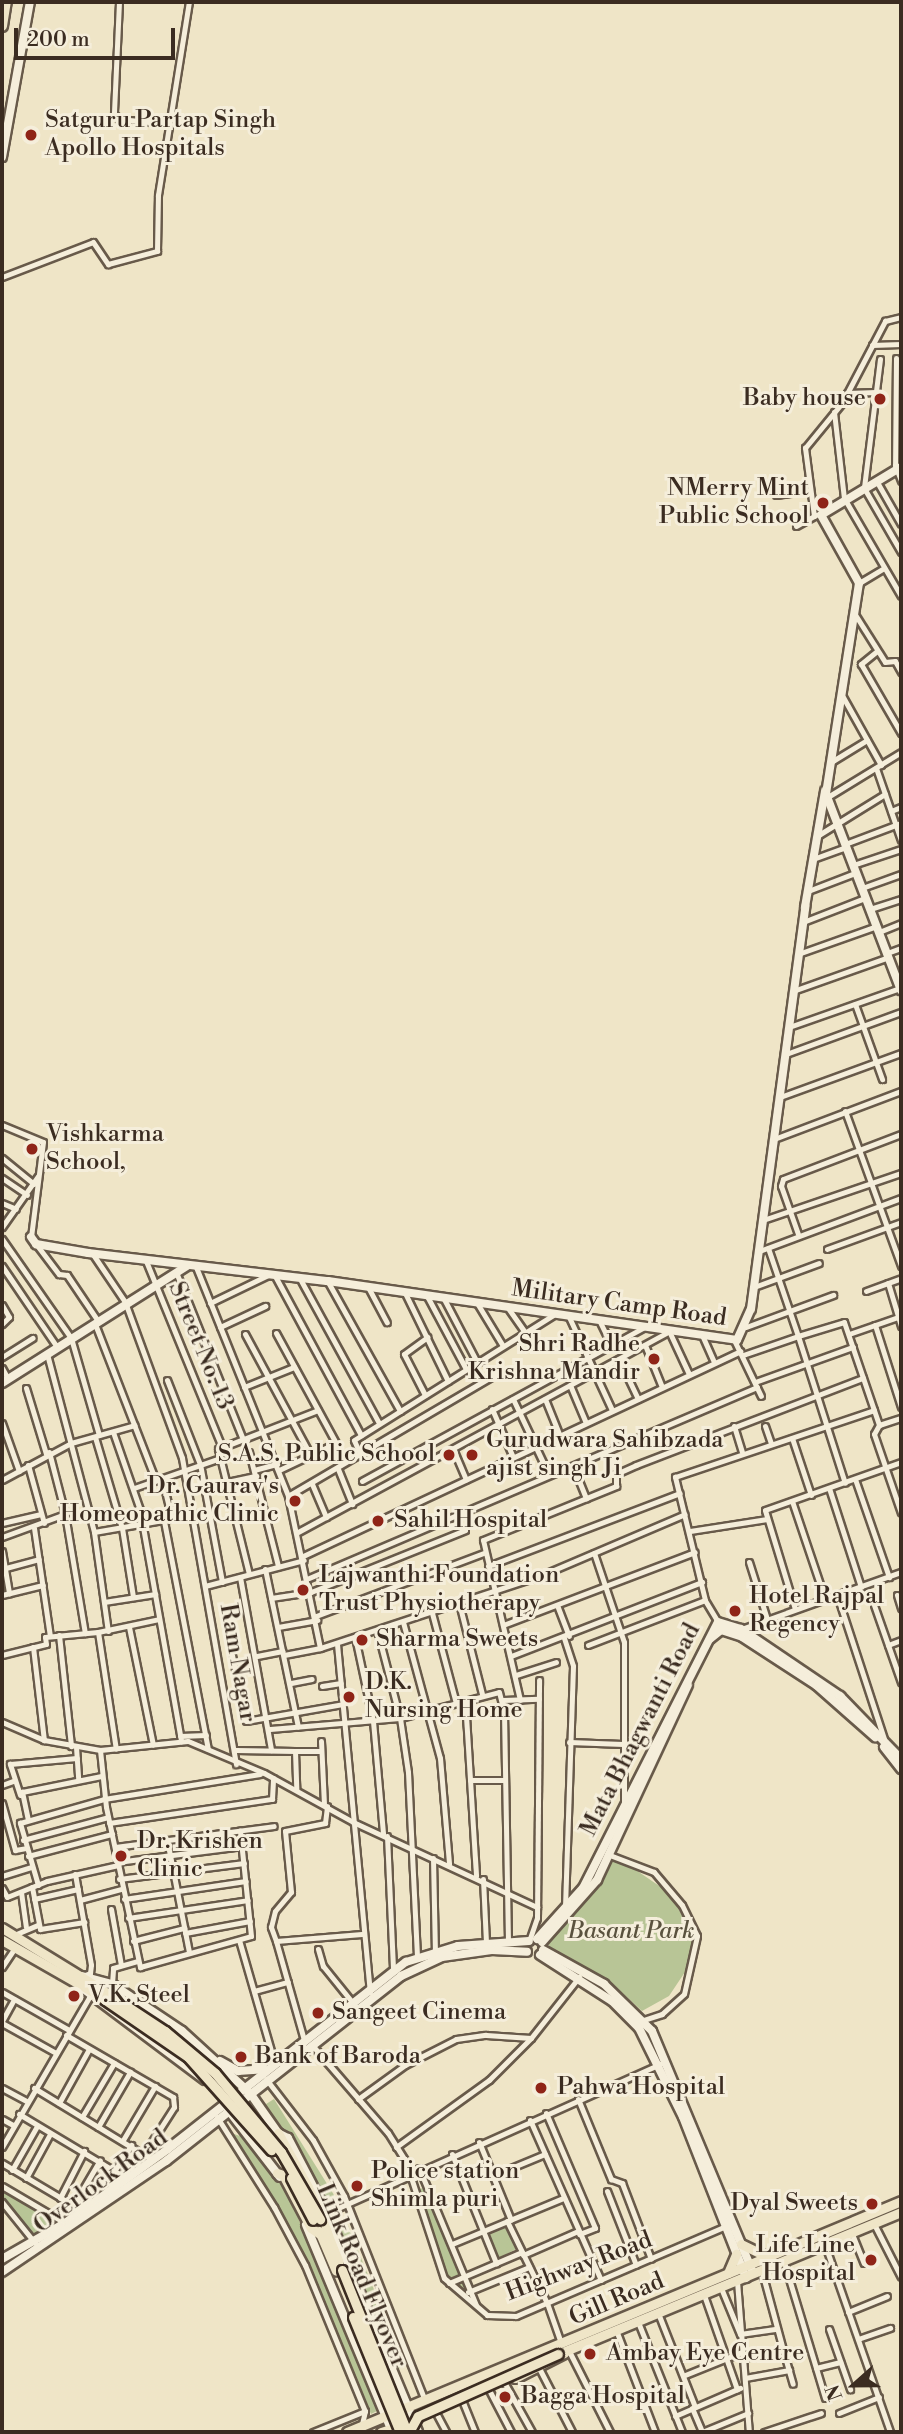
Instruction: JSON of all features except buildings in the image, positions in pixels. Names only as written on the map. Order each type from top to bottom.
[{"type":"highway","points":[[2,26],[6,2]]},
{"type":"main road","points":[[2,1928],[80,1980]]},
{"type":"main road","points":[[2,1940],[80,1980]]},
{"type":"main road","name":"Link Road Flyover","points":[[80,1980],[95,1993],[166,2031],[215,2073],[281,2152],[324,2235],[408,2432]]},
{"type":"main road","points":[[278,2133],[323,2214],[324,2235]]},
{"type":"main road","points":[[280,2174],[311,2228],[324,2235]]},
{"type":"main road","name":"Gill Road","points":[[391,2431],[539,2368],[563,2350],[728,2273],[901,2202]]},
{"type":"main road","name":"Gill Road","points":[[347,2432],[638,2322],[901,2212]]},
{"type":"main road","name":"Link Road Flyover","points":[[324,2235],[391,2431]]},
{"type":"main road","points":[[741,2244],[768,2257]]},
{"type":"main road","points":[[728,2273],[736,2253]]},
{"type":"main road","points":[[408,2432],[418,2416],[563,2350]]},
{"type":"street","points":[[2,158],[30,2]]},
{"type":"street","points":[[119,2],[114,114],[119,119],[170,124]]},
{"type":"street","points":[[2,277],[93,242],[108,264],[157,251],[158,195],[189,2]]},
{"type":"street","points":[[884,568],[859,583],[818,514],[810,490],[805,448],[847,393],[885,321],[901,317]]},
{"type":"street","points":[[872,345],[901,344]]},
{"type":"street","points":[[897,358],[898,469],[901,481]]},
{"type":"street","points":[[880,359],[864,488],[901,552]]},
{"type":"street","points":[[847,393],[876,392]]},
{"type":"street","points":[[835,412],[844,498],[901,597]]},
{"type":"street","points":[[796,526],[898,469]]},
{"type":"street","points":[[877,481],[901,524]]},
{"type":"street","points":[[776,495],[810,490]]},
{"type":"street","name":"Military Camp Road","points":[[34,1241],[146,1261],[299,1277],[734,1340],[746,1327],[754,1287],[798,954],[843,697],[859,583]]},
{"type":"street","points":[[856,616],[877,651],[886,662],[896,662],[901,672]]},
{"type":"street","points":[[877,651],[861,664],[901,733]]},
{"type":"street","points":[[843,697],[878,766],[891,811],[899,824],[901,840]]},
{"type":"street","points":[[831,762],[867,740]]},
{"type":"street","points":[[789,1027],[901,989],[898,969],[888,955],[826,794],[901,752]]},
{"type":"street","points":[[817,836],[885,794]]},
{"type":"street","points":[[891,811],[901,807]]},
{"type":"street","points":[[813,859],[899,824]]},
{"type":"street","points":[[808,891],[901,849]]},
{"type":"street","points":[[862,888],[901,874]]},
{"type":"street","points":[[803,922],[865,898]]},
{"type":"street","points":[[870,909],[901,899]]},
{"type":"street","points":[[798,954],[901,923]]},
{"type":"street","points":[[793,991],[901,948]]},
{"type":"street","points":[[855,1004],[882,1079]]},
{"type":"street","points":[[786,1054],[901,1012]]},
{"type":"street","points":[[780,1097],[901,1053]]},
{"type":"street","points":[[774,1139],[901,1091]]},
{"type":"street","points":[[845,1111],[894,1255],[901,1266]]},
{"type":"street","points":[[2,1125],[42,1140],[34,1241],[59,1274],[67,1276],[96,1322],[173,1519]]},
{"type":"street","points":[[798,1234],[783,1179],[901,1134]]},
{"type":"street","points":[[2,1158],[34,1184]]},
{"type":"street","points":[[764,1220],[901,1173]]},
{"type":"street","points":[[2,1227],[40,1174]]},
{"type":"street","points":[[2,1178],[27,1195]]},
{"type":"street","points":[[845,1483],[791,1309],[780,1278],[765,1249],[798,1234],[901,1198]]},
{"type":"street","points":[[2,1203],[16,1209]]},
{"type":"street","points":[[827,1249],[901,1222]]},
{"type":"street","points":[[2,1239],[71,1338],[122,1528],[133,1597]]},
{"type":"street","points":[[894,1255],[901,1252]]},
{"type":"street","points":[[92,1253],[125,1302],[185,1470],[205,1586]]},
{"type":"street","name":"Street No. 13","points":[[146,1261],[221,1445]]},
{"type":"street","points":[[754,1287],[819,1263]]},
{"type":"street","points":[[2,1266],[57,1347]]},
{"type":"street","points":[[2,1368],[5,1381],[125,1302],[191,1266],[210,1303],[288,1496],[309,1578],[320,1648]]},
{"type":"street","points":[[176,1272],[243,1437]]},
{"type":"street","points":[[210,1303],[271,1275],[361,1435]]},
{"type":"street","points":[[299,1277],[379,1423]]},
{"type":"street","points":[[866,1291],[901,1278]]},
{"type":"street","points":[[328,1281],[400,1410]]},
{"type":"street","points":[[888,1283],[901,1326]]},
{"type":"street","points":[[368,1287],[387,1322]]},
{"type":"street","points":[[405,1293],[448,1381]]},
{"type":"street","points":[[746,1327],[833,1295]]},
{"type":"street","points":[[427,1296],[466,1369]]},
{"type":"street","points":[[444,1299],[477,1362]]},
{"type":"street","points":[[477,1303],[503,1346]]},
{"type":"street","points":[[2,1305],[9,1317],[2,1324]]},
{"type":"street","points":[[220,1327],[265,1306]]},
{"type":"street","points":[[508,1308],[525,1332]]},
{"type":"street","points":[[361,1456],[353,1442],[361,1435],[553,1315]]},
{"type":"street","points":[[900,1316],[849,1334],[879,1425],[874,1434],[901,1513]]},
{"type":"street","points":[[569,1317],[612,1410]]},
{"type":"street","name":"Ram Nagar","points":[[236,1764],[236,1750],[205,1586],[304,1558],[714,1362],[841,1321],[849,1334]]},
{"type":"street","points":[[600,1322],[611,1345]]},
{"type":"street","points":[[875,1325],[901,1407]]},
{"type":"street","points":[[362,1481],[644,1326]]},
{"type":"street","points":[[298,1532],[670,1331],[689,1374]]},
{"type":"street","points":[[227,1482],[311,1456],[335,1444],[276,1333]]},
{"type":"street","points":[[245,1334],[311,1456]]},
{"type":"street","points":[[702,1335],[714,1362]]},
{"type":"street","points":[[425,1395],[404,1354],[427,1337]]},
{"type":"street","points":[[2,1357],[33,1338]]},
{"type":"street","points":[[734,1340],[761,1396]]},
{"type":"street","points":[[645,1345],[663,1387]]},
{"type":"street","points":[[309,1578],[573,1466],[756,1384],[853,1347]]},
{"type":"street","points":[[47,1354],[94,1532],[108,1631]]},
{"type":"street","points":[[619,1359],[638,1399]]},
{"type":"street","points":[[244,1387],[294,1367]]},
{"type":"street","points":[[288,1496],[361,1456],[499,1372]]},
{"type":"street","points":[[520,1699],[483,1540],[617,1485],[618,1473],[863,1378]]},
{"type":"street","points":[[167,1380],[200,1464],[222,1582]]},
{"type":"street","points":[[570,1385],[586,1423]]},
{"type":"street","points":[[26,1388],[65,1514],[85,1633]]},
{"type":"street","points":[[513,1399],[549,1475]]},
{"type":"street","points":[[545,1399],[560,1436]]},
{"type":"street","points":[[492,1409],[513,1457]]},
{"type":"street","points":[[248,1574],[220,1458],[221,1445],[318,1410]]},
{"type":"street","points":[[734,1426],[743,1452],[874,1410]]},
{"type":"street","points":[[879,1425],[900,1421]]},
{"type":"street","points":[[2,1423],[19,1471]]},
{"type":"street","points":[[2,1480],[71,1443],[135,1425]]},
{"type":"street","points":[[765,1426],[771,1443]]},
{"type":"street","points":[[113,1432],[134,1488],[181,1739]]},
{"type":"street","points":[[792,1438],[811,1495]]},
{"type":"street","points":[[453,1449],[466,1479]]},
{"type":"street","points":[[248,1452],[278,1566]]},
{"type":"street","name":"Mata Bhagwanti Road","points":[[538,1945],[605,1853],[624,1804],[718,1622],[705,1600],[676,1482],[680,1474],[743,1452]]},
{"type":"street","points":[[134,1488],[220,1458]]},
{"type":"street","points":[[795,1609],[765,1510],[901,1462]]},
{"type":"street","points":[[28,1465],[44,1523]]},
{"type":"street","points":[[573,1466],[586,1498]]},
{"type":"street","points":[[338,1469],[352,1504]]},
{"type":"street","points":[[855,1479],[889,1577]]},
{"type":"street","points":[[312,1484],[326,1517]]},
{"type":"street","points":[[828,1489],[861,1587]]},
{"type":"street","points":[[488,1566],[680,1493]]},
{"type":"street","points":[[792,1501],[825,1599]]},
{"type":"street","points":[[2,1523],[41,1514]]},
{"type":"street","points":[[2,1536],[34,1528],[65,1514]]},
{"type":"street","points":[[257,1656],[337,1644],[432,1613],[594,1553],[685,1514]]},
{"type":"street","points":[[94,1532],[192,1515]]},
{"type":"street","points":[[690,1531],[766,1520]]},
{"type":"street","points":[[164,1521],[208,1749]]},
{"type":"street","points":[[34,1528],[50,1636]]},
{"type":"street","points":[[271,1598],[311,1592],[465,1530]]},
{"type":"street","points":[[2,1551],[9,1593]]},
{"type":"street","points":[[503,1625],[695,1552]]},
{"type":"street","points":[[278,1627],[316,1618],[484,1553]]},
{"type":"street","points":[[594,1553],[622,1635],[624,1804]]},
{"type":"street","points":[[3,1569],[39,1559]]},
{"type":"street","points":[[748,1562],[767,1619]]},
{"type":"street","points":[[265,1569],[291,1682],[298,1727]]},
{"type":"street","points":[[741,1629],[901,1573]]},
{"type":"street","points":[[240,1577],[268,1717],[271,1751]]},
{"type":"street","points":[[511,1656],[567,1637],[702,1582]]},
{"type":"street","points":[[2,1595],[43,1586]]},
{"type":"street","points":[[104,1602],[155,1594]]},
{"type":"street","points":[[836,1595],[884,1739]]},
{"type":"street","points":[[897,1595],[901,1608]]},
{"type":"street","points":[[588,1646],[622,1635],[705,1600]]},
{"type":"street","points":[[459,1604],[482,1694]]},
{"type":"street","points":[[557,1605],[573,1666],[565,1910]]},
{"type":"street","points":[[874,1605],[901,1682]]},
{"type":"street","points":[[432,1613],[456,1703]]},
{"type":"street","points":[[2,1655],[46,1644],[45,1637],[129,1628],[159,1619]]},
{"type":"street","points":[[403,1622],[440,1758],[449,1864]]},
{"type":"street","points":[[718,1622],[741,1629],[840,1696],[898,1750],[901,1759]]},
{"type":"street","points":[[129,1628],[153,1745]]},
{"type":"street","points":[[377,1630],[400,1718],[414,1849],[417,1956]]},
{"type":"street","points":[[217,2116],[247,2090],[266,2079],[352,2002],[427,1962],[492,1951],[527,1952],[538,1945],[586,1896],[711,1636],[720,1630],[765,1651],[846,1708],[901,1769]]},
{"type":"street","points":[[98,1632],[116,1749]]},
{"type":"street","points":[[59,1635],[78,1779]]},
{"type":"street","points":[[355,1637],[373,1721],[385,1835],[393,1970]]},
{"type":"street","points":[[888,1645],[901,1640]]},
{"type":"street","points":[[337,1644],[362,1934],[370,1993]]},
{"type":"street","points":[[33,1647],[44,1740]]},
{"type":"street","name":"Ram Nagar","points":[[232,1655],[243,1714],[248,1721],[343,1704]]},
{"type":"street","points":[[516,1675],[556,1662]]},
{"type":"street","points":[[291,1682],[312,1679]]},
{"type":"street","points":[[538,1945],[539,1680]]},
{"type":"street","points":[[322,1686],[341,1683]]},
{"type":"street","points":[[270,1730],[400,1718],[426,1713],[495,1690],[503,1700],[509,1940]]},
{"type":"street","points":[[503,1700],[539,1699]]},
{"type":"street","points":[[465,1700],[476,1876]]},
{"type":"street","points":[[2,1722],[44,1740],[100,1750],[153,1745],[206,1735]]},
{"type":"street","points":[[181,1739],[236,1764],[264,1773],[353,1822],[483,1879],[537,1907]]},
{"type":"street","points":[[307,2041],[271,1927],[275,1911],[291,1892],[285,1831],[325,1823],[321,1741]]},
{"type":"street","points":[[569,1742],[623,1744]]},
{"type":"street","points":[[100,1750],[104,1799],[119,1879],[141,1967],[251,1936],[240,1831]]},
{"type":"street","points":[[236,1750],[321,1751]]},
{"type":"street","points":[[295,1751],[296,1789]]},
{"type":"street","points":[[28,1820],[9,1767],[12,1763],[77,1758]]},
{"type":"street","points":[[84,1922],[42,1930],[38,1925],[32,1867],[19,1824],[104,1799],[264,1773]]},
{"type":"street","points":[[20,1796],[78,1779],[101,1776]]},
{"type":"street","points":[[23,1840],[108,1820],[235,1805],[275,1797],[273,1778]]},
{"type":"street","points":[[470,1780],[505,1780]]},
{"type":"street","points":[[2,1785],[13,1781]]},
{"type":"street","points":[[2,1803],[15,1850],[26,1849]]},
{"type":"street","points":[[115,1847],[274,1826]]},
{"type":"street","points":[[29,1856],[112,1834]]},
{"type":"street","points":[[167,1840],[189,1952]]},
{"type":"street","points":[[2,1890],[7,1897],[75,1874],[117,1864],[243,1846]]},
{"type":"street","points":[[605,1853],[654,1872],[682,1905],[697,1936],[684,1994],[662,2014],[644,2020]]},
{"type":"street","points":[[433,1858],[435,1951]]},
{"type":"street","points":[[119,1879],[244,1863]]},
{"type":"street","points":[[2,1876],[32,1867]]},
{"type":"street","points":[[75,1874],[91,1965],[90,1973],[80,1980]]},
{"type":"street","points":[[483,1879],[486,1942]]},
{"type":"street","points":[[124,1899],[246,1881]]},
{"type":"street","points":[[34,1899],[78,1889]]},
{"type":"street","points":[[80,1900],[121,1889]]},
{"type":"street","points":[[21,1892],[26,1927]]},
{"type":"street","points":[[128,1918],[248,1900]]},
{"type":"street","points":[[111,1909],[121,1965]]},
{"type":"street","points":[[133,1941],[250,1921]]},
{"type":"street","points":[[14,1935],[26,1927],[38,1925]]},
{"type":"street","points":[[276,1941],[362,1934]]},
{"type":"street","points":[[239,1940],[274,2061]]},
{"type":"street","points":[[247,2090],[274,2061],[307,2041],[370,1993],[393,1970],[417,1956],[486,1942],[509,1940],[538,1945],[604,1984],[644,2020],[741,2244],[745,2266]]},
{"type":"street","points":[[527,1952],[538,1945]]},
{"type":"street","points":[[538,1945],[625,2011],[663,2063],[728,2225],[736,2253],[777,2329],[793,2384]]},
{"type":"street","points":[[2,1968],[15,1948]]},
{"type":"street","points":[[318,1949],[323,1966],[352,2002]]},
{"type":"street","points":[[112,1984],[113,1969],[138,1961]]},
{"type":"street","points":[[396,2147],[468,2097],[531,2038],[579,1977]]},
{"type":"street","points":[[80,1980],[112,1984],[239,2071],[267,2068]]},
{"type":"street","points":[[254,1991],[288,1982]]},
{"type":"street","points":[[2,1992],[67,2032],[89,2049],[155,2086],[174,2102],[148,2156],[34,2088]]},
{"type":"street","points":[[2,2147],[67,2032],[95,1993],[206,2081],[280,2174],[321,2257],[391,2431]]},
{"type":"street","points":[[14,1999],[2,2022],[56,2053]]},
{"type":"street","points":[[182,2031],[247,2090],[278,2133],[295,2148],[327,2213],[418,2432]]},
{"type":"street","points":[[358,2099],[405,2065],[456,2039],[486,2035],[531,2038]]},
{"type":"street","name":"Highway Road","points":[[307,2041],[396,2147],[409,2173],[449,2283],[487,2315],[516,2316],[728,2225]]},
{"type":"street","points":[[59,2103],[89,2049]]},
{"type":"street","points":[[82,2117],[114,2063]]},
{"type":"street","points":[[327,2213],[419,2168],[663,2063]]},
{"type":"street","points":[[99,2127],[130,2072]]},
{"type":"street","points":[[266,2079],[313,2140],[346,2202],[425,2401]]},
{"type":"street","points":[[123,2140],[155,2086]]},
{"type":"street","points":[[2,2088],[26,2101]]},
{"type":"street","points":[[578,2099],[611,2179],[622,2183],[652,2259]]},
{"type":"street","points":[[19,2113],[50,2134],[100,2160],[125,2178]]},
{"type":"street","points":[[449,2283],[496,2263],[595,2228],[546,2113]]},
{"type":"street","points":[[217,2116],[242,2125]]},
{"type":"street","points":[[217,2116],[305,2265],[365,2411],[361,2427]]},
{"type":"street","name":"Overlock Road","points":[[2,2272],[65,2223],[77,2208],[125,2178],[148,2156],[160,2152],[217,2116]]},
{"type":"street","name":"Overlock Road","points":[[2,2259],[37,2246],[166,2161],[217,2116]]},
{"type":"street","points":[[2,2119],[13,2125]]},
{"type":"street","points":[[530,2120],[601,2280]]},
{"type":"street","points":[[12,2170],[37,2126]]},
{"type":"street","points":[[26,2178],[50,2134]]},
{"type":"street","points":[[479,2143],[523,2253],[547,2303],[563,2350],[611,2432]]},
{"type":"street","points":[[115,2170],[131,2145]]},
{"type":"street","points":[[60,2198],[84,2151]]},
{"type":"street","points":[[160,2152],[166,2161]]},
{"type":"street","points":[[452,2154],[496,2263]]},
{"type":"street","points":[[494,2175],[545,2154]]},
{"type":"street","points":[[2,2163],[77,2208],[100,2160]]},
{"type":"street","points":[[419,2168],[477,2308]]},
{"type":"street","points":[[2,2186],[65,2223]]},
{"type":"street","points":[[607,2191],[636,2265]]},
{"type":"street","points":[[452,2244],[563,2198]]},
{"type":"street","points":[[2,2202],[37,2246]]},
{"type":"street","points":[[874,2224],[901,2277]]},
{"type":"street","points":[[852,2234],[864,2263],[872,2260]]},
{"type":"street","points":[[825,2245],[890,2431],[881,2432]]},
{"type":"street","points":[[784,2262],[825,2398]]},
{"type":"street","points":[[461,2295],[530,2267]]},
{"type":"street","points":[[740,2334],[750,2276]]},
{"type":"street","points":[[721,2288],[740,2334],[748,2432]]},
{"type":"street","points":[[704,2295],[737,2389]]},
{"type":"street","points":[[848,2312],[887,2296]]},
{"type":"street","points":[[658,2313],[685,2375],[702,2432],[748,2413]]},
{"type":"street","points":[[638,2322],[682,2432]]},
{"type":"street","points":[[858,2339],[890,2328]]},
{"type":"street","points":[[740,2334],[777,2329]]},
{"type":"street","points":[[829,2329],[850,2389]]},
{"type":"street","points":[[616,2330],[655,2432]]},
{"type":"street","points":[[685,2375],[727,2358],[783,2350]]},
{"type":"street","points":[[816,2368],[841,2362]]},
{"type":"street","points":[[539,2368],[572,2432]]},
{"type":"street","points":[[675,2416],[737,2389],[745,2382],[789,2370]]},
{"type":"street","points":[[504,2382],[532,2432]]},
{"type":"street","points":[[488,2388],[511,2432]]},
{"type":"street","points":[[839,2413],[879,2397]]},
{"type":"street","points":[[462,2400],[475,2432]]},
{"type":"street","points":[[313,2432],[365,2411]]},
{"type":"street","points":[[435,2411],[446,2432]]},
{"type":"street","points":[[764,2432],[821,2413]]},
{"type":"green space","name":"Basant Park","points":[[614,1855],[671,1894],[692,1935],[689,1966],[669,1996],[642,2011],[606,1978],[550,1951],[548,1939],[595,1891]]},
{"type":"green space","points":[[274,2099],[338,2201],[327,2208],[263,2106]]},
{"type":"green space","points":[[234,2134],[249,2139],[288,2194],[379,2410],[371,2414],[309,2266],[276,2203],[234,2143]]},
{"type":"green space","points":[[2,2188],[57,2221],[35,2236],[2,2195]]},
{"type":"green space","points":[[425,2188],[467,2291],[448,2278],[418,2189]]},
{"type":"green space","points":[[345,2218],[405,2366],[392,2372],[332,2223]]},
{"type":"green space","points":[[504,2225],[516,2249],[497,2259],[484,2235]]},
{"type":"place","name":"Satguru Partap Singh Apollo Hospitals","points":[[31,135]]},
{"type":"place","name":"Baby house","points":[[880,399]]},
{"type":"place","name":"NMerry Mint Public School","points":[[823,503]]},
{"type":"place","name":"Vishkarma School,","points":[[32,1149]]},
{"type":"place","name":"Shri Radhe Krishna Mandir","points":[[654,1359]]},
{"type":"place","name":"S.A.S. Public School","points":[[449,1455]]},
{"type":"place","name":"Gurudwara Sahibzada ajist singh Ji","points":[[472,1455]]},
{"type":"place","name":"Dr. Gaurav's Homeopathic Clinic","points":[[295,1501]]},
{"type":"place","name":"Sahil Hospital","points":[[378,1521]]},
{"type":"place","name":"Lajwanthi Foundation Trust Physiotherapy","points":[[303,1590]]},
{"type":"place","name":"Hotel Rajpal Regency","points":[[735,1611]]},
{"type":"place","name":"Sharma Sweets","points":[[362,1640]]},
{"type":"place","name":"D.K. Nursing Home","points":[[349,1697]]},
{"type":"place","name":"Dr. Krishen Clinic","points":[[121,1856]]},
{"type":"place","name":"V.K. Steel","points":[[74,1996]]},
{"type":"place","name":"Sangeet Cinema","points":[[318,2013]]},
{"type":"place","name":"Bank of Baroda","points":[[241,2057]]},
{"type":"place","name":"Pahwa Hospital","points":[[541,2088]]},
{"type":"place","name":"Police station Shimla puri","points":[[357,2186]]},
{"type":"place","name":"Dyal Sweets","points":[[872,2204]]},
{"type":"place","name":"Life Line Hospital","points":[[871,2260]]},
{"type":"place","name":"Ambay Eye Centre","points":[[590,2354]]},
{"type":"place","name":"Bagga Hospital","points":[[505,2397]]}]
